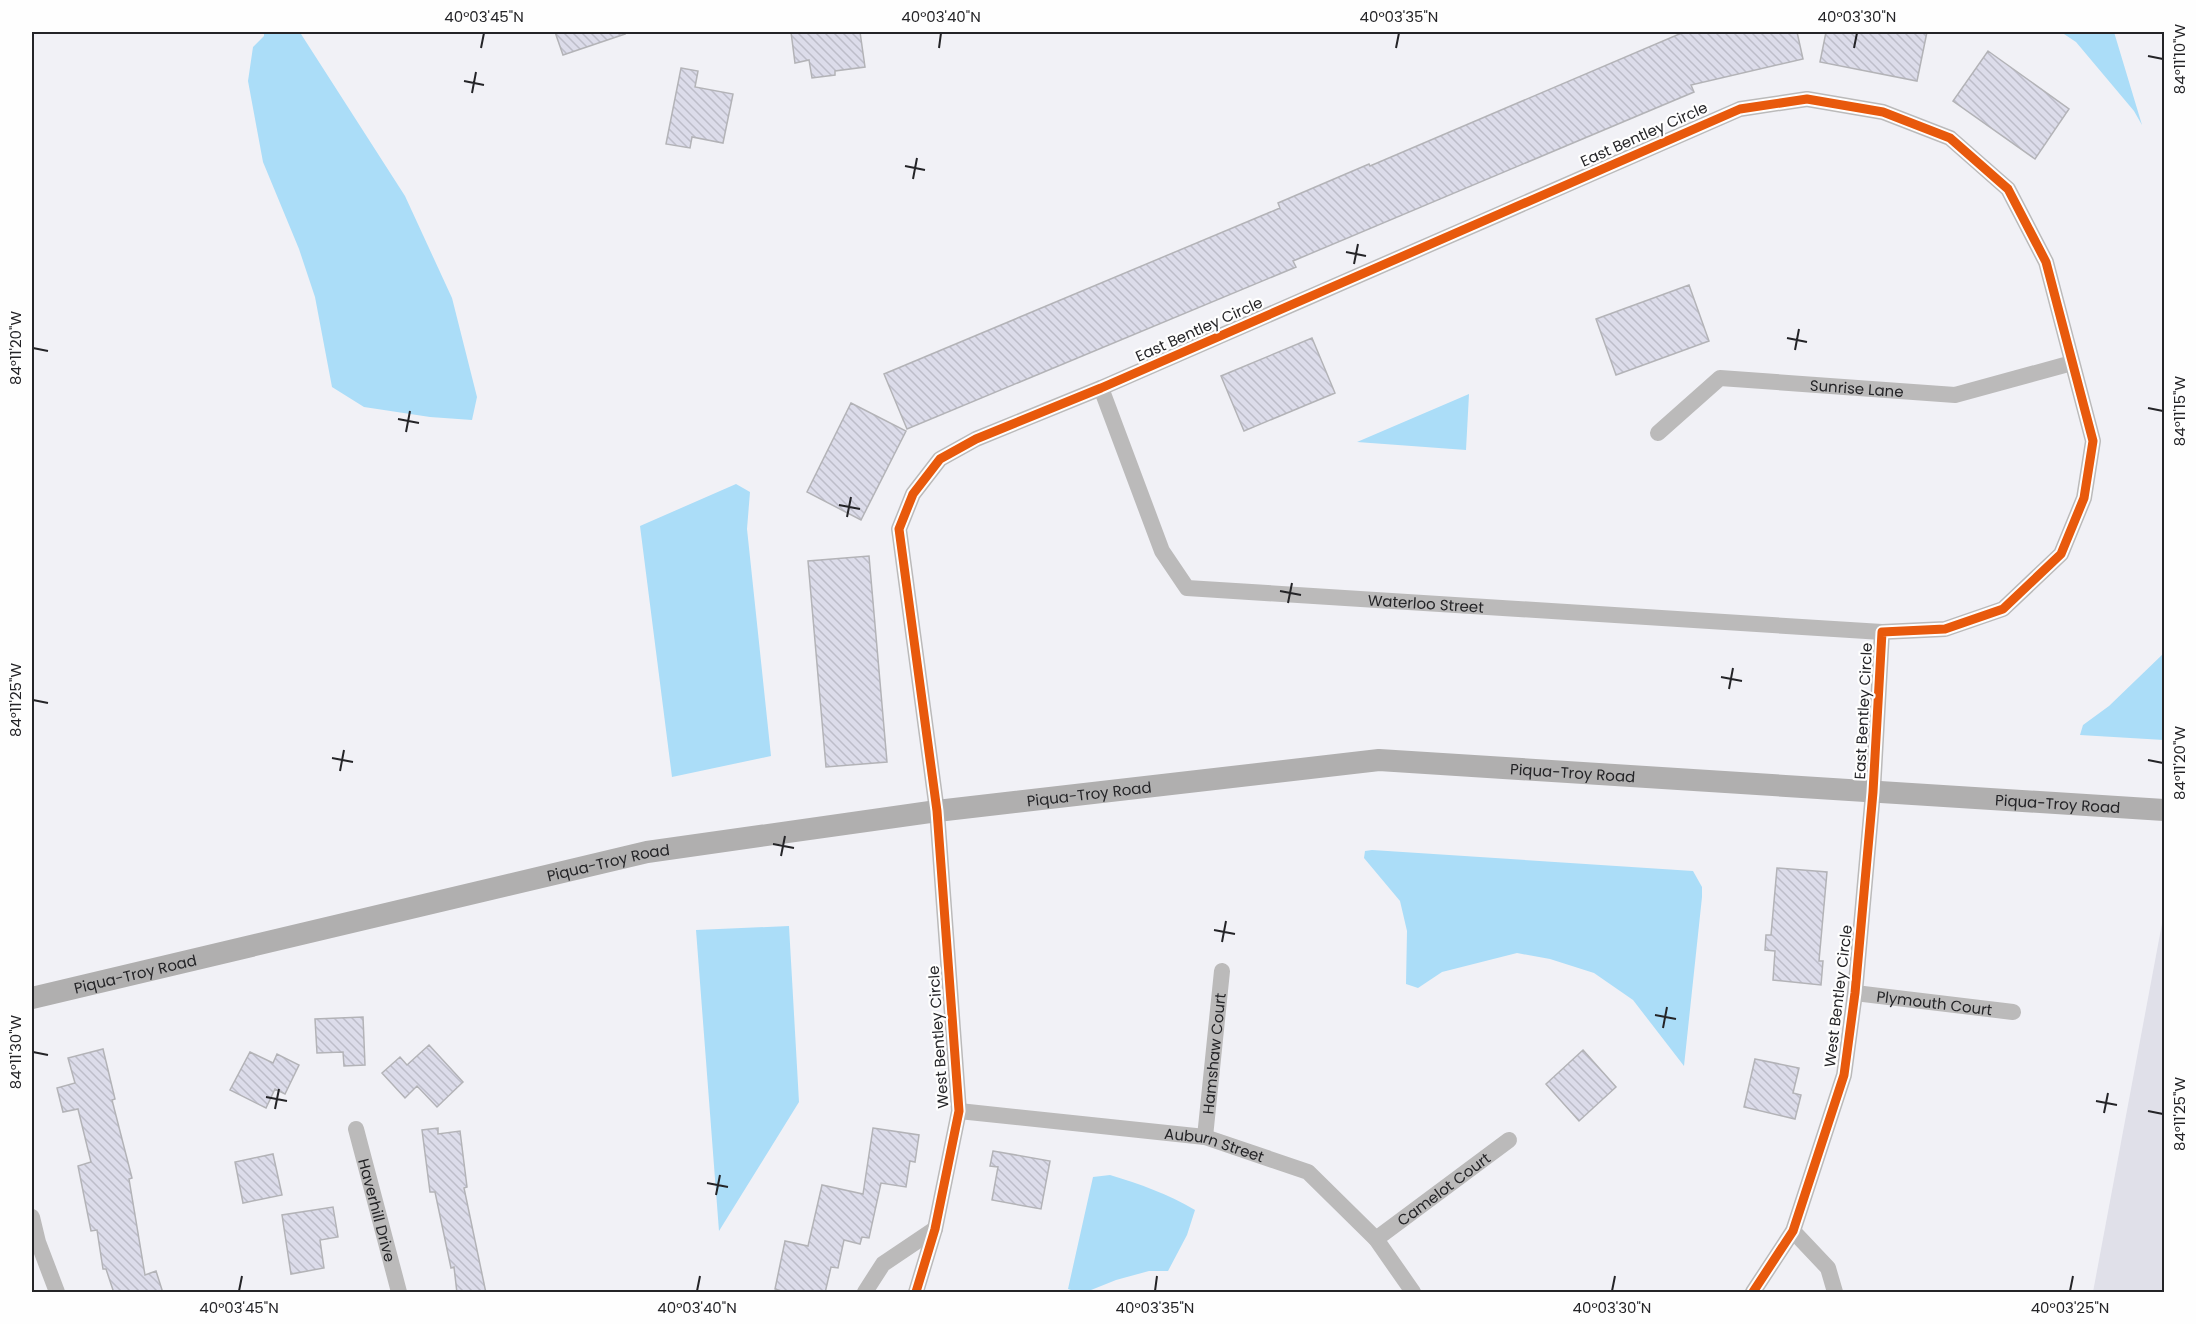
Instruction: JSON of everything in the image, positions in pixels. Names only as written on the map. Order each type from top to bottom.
[{"type":"street","name":"East Bentley Circle","points":[[937,811],[900,529],[913,495],[940,459],[976,439],[1101,388],[1740,109],[1808,99],[1883,112],[1950,138],[2008,189],[2046,262],[2093,441],[2084,498],[2061,554],[2004,609],[1945,629],[1882,632],[1873,792]]},
{"type":"street","name":"Sunrise Lane","points":[[1658,433],[1720,378],[1956,395],[2072,363]]},
{"type":"street","name":"Waterloo Street","points":[[1101,388],[1162,551],[1187,588],[1882,632]]},
{"type":"street","name":"Piqua-Troy Road","points":[[32,998],[647,852],[937,811],[1379,760],[2164,810]]},
{"type":"street","name":"West Bentley Circle","points":[[1753,1293],[1793,1231],[1844,1075],[1855,993],[1873,792]]},
{"type":"street","name":"West Bentley Circle","points":[[916,1293],[935,1229],[959,1111],[937,811]]},
{"type":"street","name":"Hamshaw Court","points":[[1205,1137],[1222,971]]},
{"type":"street","name":"Plymouth Court","points":[[1855,993],[2013,1012]]},
{"type":"street","name":"Auburn Street","points":[[959,1111],[1205,1137],[1308,1172],[1376,1239],[1413,1293]]},
{"type":"street","name":"Haverhill Drive","points":[[356,1129],[399,1293]]},
{"type":"street","name":"Camelot Court","points":[[1376,1239],[1509,1140]]},
{"type":"street","points":[[32,1217],[35,1243],[57,1293]]},
{"type":"street","points":[[865,1293],[883,1264],[935,1229]]},
{"type":"street","points":[[1793,1231],[1828,1268],[1835,1293]]},
{"type":"shaded area","points":[[2164,913],[2164,1292],[2093,1292]]},
{"type":"water","points":[[264,32],[301,34],[405,196],[452,298],[477,397],[472,420],[430,417],[364,407],[332,387],[315,297],[299,249],[263,162],[248,81],[253,47],[264,36]]},
{"type":"water","points":[[2061,32],[2114,32],[2142,125],[2134,111],[2076,42]]},
{"type":"water","points":[[1469,394],[1466,450],[1357,442]]},
{"type":"water","points":[[736,484],[750,492],[747,529],[771,756],[672,777],[640,526]]},
{"type":"water","points":[[2164,653],[2164,740],[2080,735],[2083,725],[2109,706]]},
{"type":"water","points":[[1365,851],[1693,871],[1702,887],[1702,897],[1684,1066],[1633,1000],[1594,973],[1550,959],[1517,953],[1442,972],[1418,988],[1406,984],[1407,931],[1400,901],[1364,858]]},
{"type":"water","points":[[789,926],[799,1102],[719,1231],[696,930]]},
{"type":"water","points":[[1110,1175],[1154,1190],[1195,1210],[1187,1235],[1168,1271],[1149,1271],[1116,1280],[1086,1292],[1077,1292],[1068,1289],[1093,1177]]},
{"type":"building","points":[[555,32],[624,32],[625,34],[563,55]]},
{"type":"building","points":[[791,32],[860,32],[865,67],[835,71],[835,75],[812,78],[809,60],[795,63]]},
{"type":"building","points":[[1684,32],[1797,32],[1803,59],[1691,85],[1694,92],[1293,261],[1296,267],[907,429],[884,374],[1280,208],[1278,203]]},
{"type":"building","points":[[1826,32],[1927,32],[1917,81],[1820,62]]},
{"type":"building","points":[[1988,51],[2069,109],[2035,159],[1953,101]]},
{"type":"building","points":[[681,68],[698,71],[695,87],[733,94],[723,143],[692,137],[690,148],[666,144]]},
{"type":"building","points":[[1689,285],[1709,341],[1616,375],[1596,319]]},
{"type":"building","points":[[1312,338],[1335,393],[1244,431],[1221,376]]},
{"type":"building","points":[[851,403],[906,431],[861,520],[807,492]]},
{"type":"building","points":[[869,556],[887,762],[826,767],[808,561]]},
{"type":"building","points":[[1777,868],[1827,872],[1819,961],[1823,961],[1821,985],[1773,980],[1775,951],[1765,950],[1766,935],[1771,935]]},
{"type":"building","points":[[363,1017],[365,1065],[344,1066],[343,1052],[317,1053],[315,1019]]},
{"type":"building","points":[[429,1045],[463,1082],[437,1107],[417,1086],[405,1098],[382,1073],[400,1057],[407,1065]]},
{"type":"building","points":[[103,1049],[115,1099],[112,1100],[132,1178],[129,1179],[145,1275],[156,1271],[163,1293],[114,1293],[106,1269],[103,1269],[97,1230],[91,1231],[78,1166],[91,1162],[78,1109],[63,1112],[57,1088],[75,1083],[68,1058]]},
{"type":"building","points":[[1583,1050],[1616,1087],[1579,1121],[1546,1084]]},
{"type":"building","points":[[250,1052],[273,1063],[277,1054],[299,1065],[285,1094],[275,1089],[266,1108],[230,1090]]},
{"type":"building","points":[[1755,1059],[1799,1068],[1793,1093],[1801,1095],[1795,1119],[1744,1107]]},
{"type":"building","points":[[438,1128],[438,1134],[460,1131],[467,1187],[464,1188],[486,1293],[457,1293],[454,1267],[451,1268],[435,1192],[430,1192],[422,1130]]},
{"type":"building","points":[[873,1128],[919,1135],[915,1162],[910,1161],[906,1187],[881,1183],[869,1238],[862,1237],[860,1244],[844,1240],[838,1268],[831,1267],[825,1293],[788,1293],[775,1289],[785,1241],[808,1246],[822,1185],[863,1194]]},
{"type":"building","points":[[993,1151],[1050,1161],[1041,1209],[992,1200],[998,1167],[990,1166]]},
{"type":"building","points":[[273,1154],[282,1195],[243,1203],[235,1162]]},
{"type":"building","points":[[333,1207],[338,1237],[320,1240],[324,1268],[291,1274],[282,1215]]},
{"type":"cycle path","points":[[916,1292],[935,1229],[959,1111],[937,811],[899,529],[913,494],[940,459],[976,439],[1101,388],[1740,109],[1807,99],[1883,112],[1950,138],[2008,189],[2046,262],[2093,441],[2084,498],[2061,554],[2003,609],[1945,629],[1882,632],[1873,792],[1855,993],[1844,1075],[1793,1231],[1753,1292]]}]
